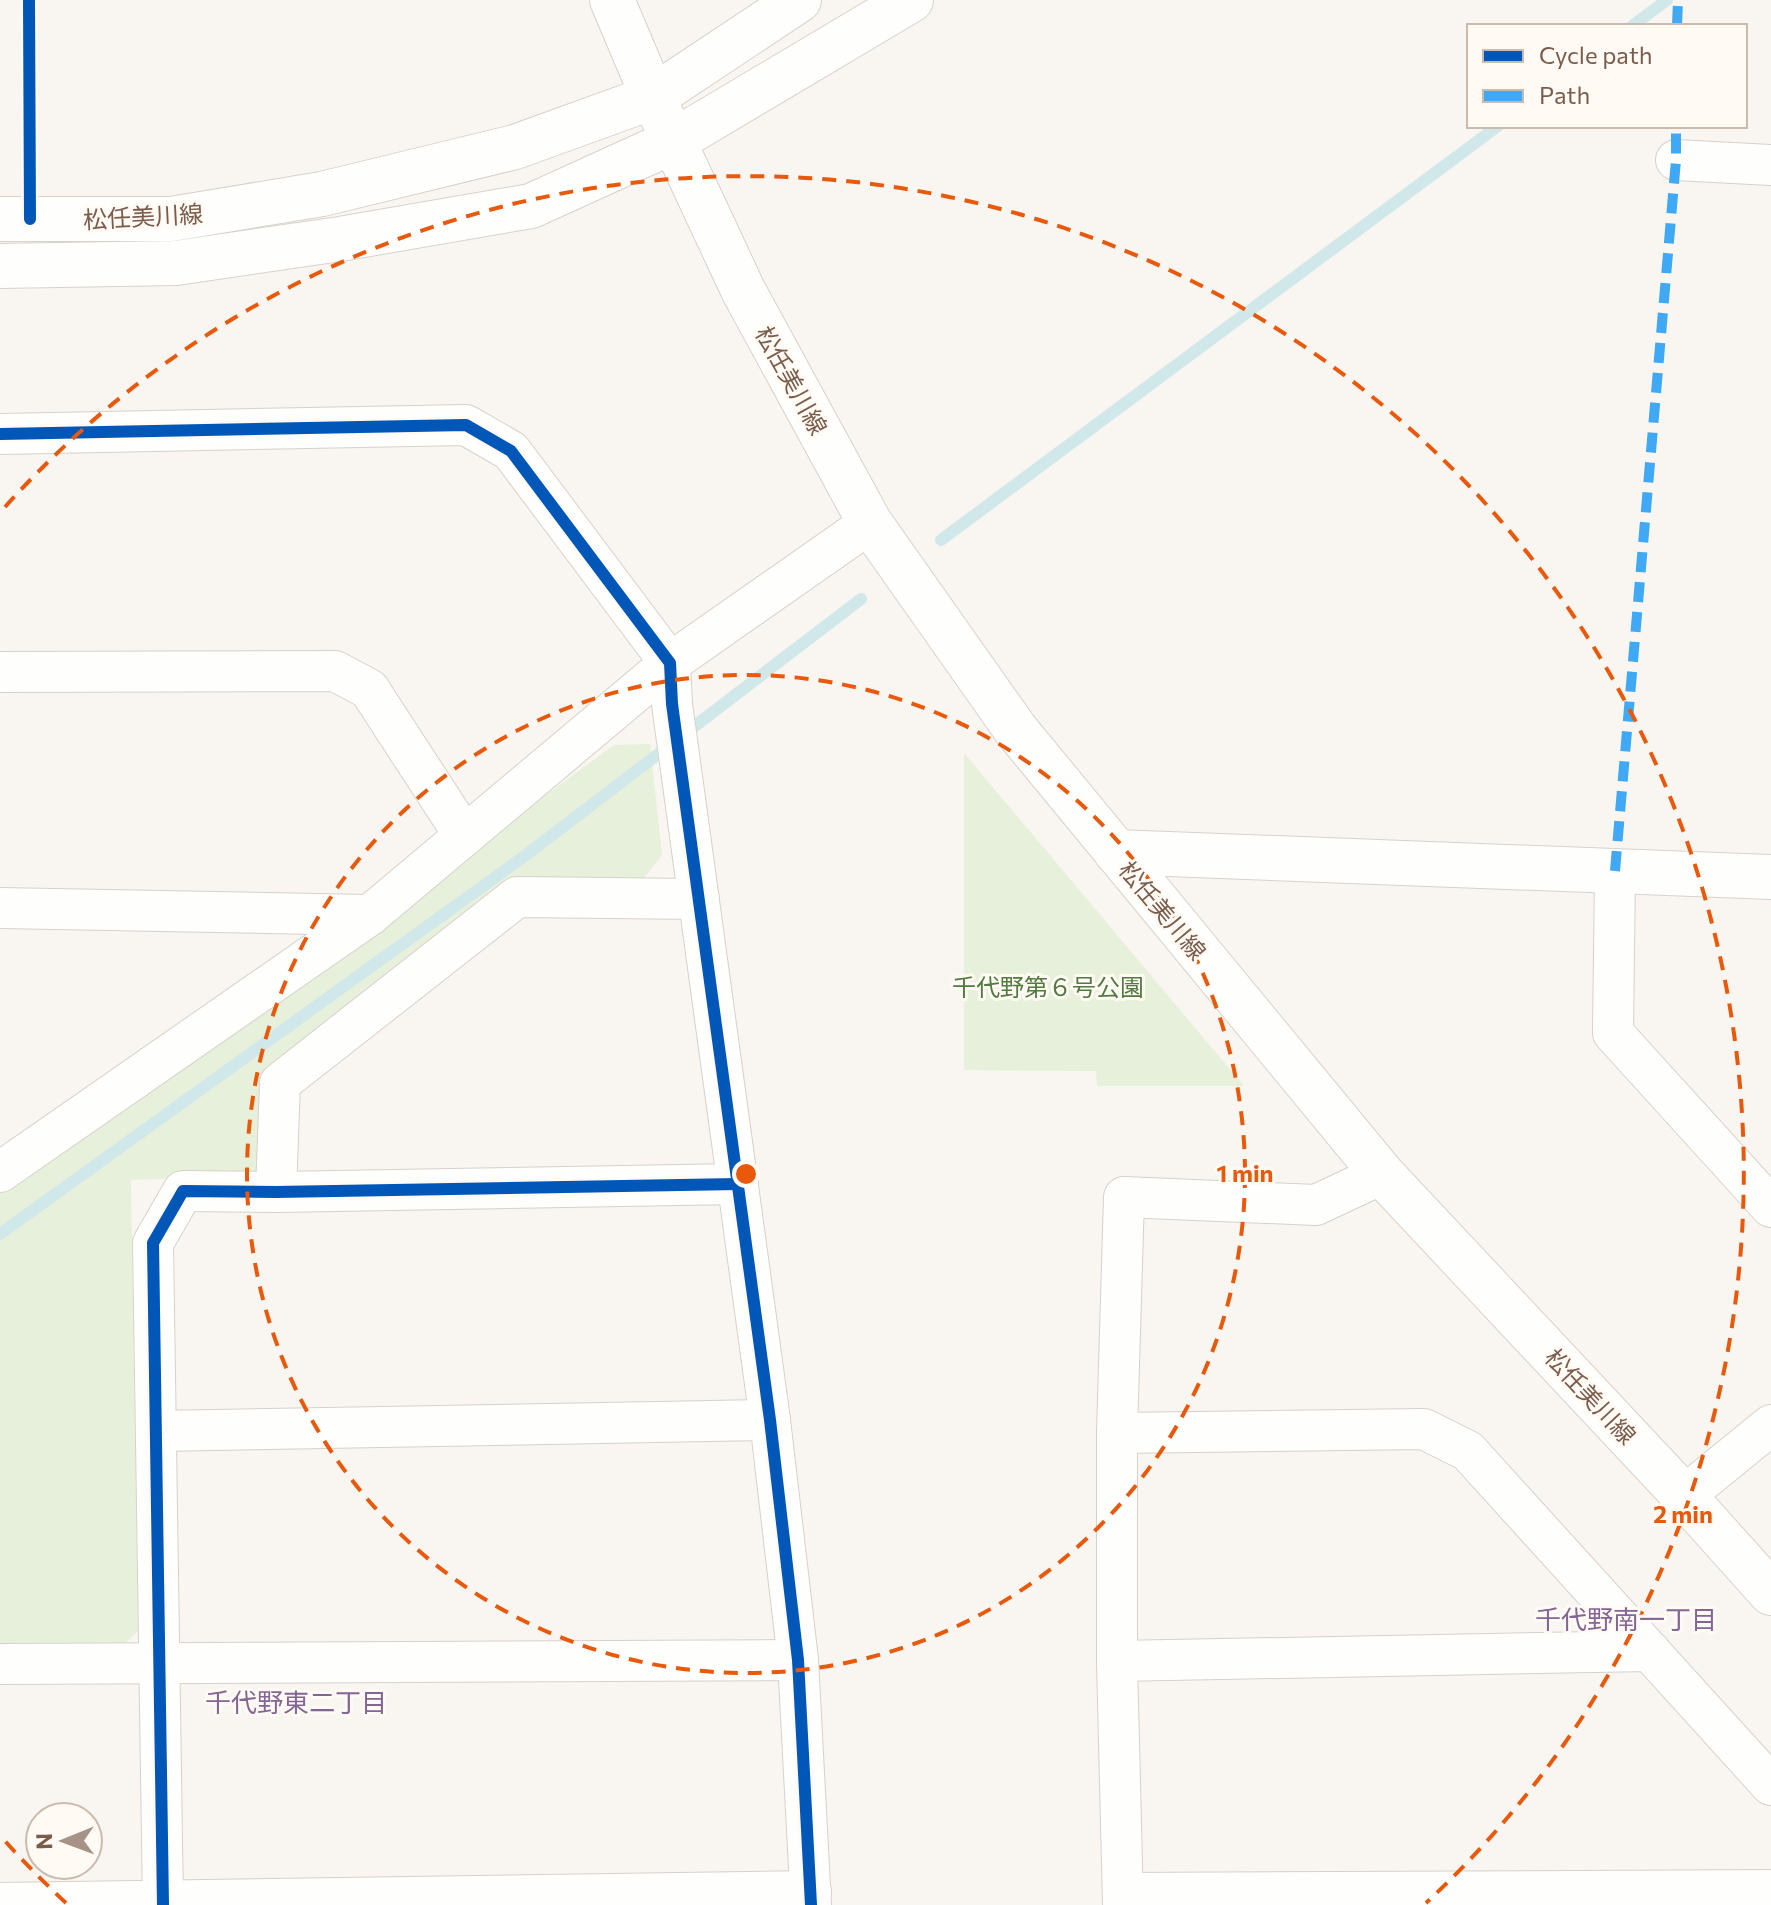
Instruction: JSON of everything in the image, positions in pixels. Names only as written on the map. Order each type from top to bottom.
[{"type":"main road","points":[[612,0],[653,97],[799,0]]},
{"type":"main road","points":[[674,141],[911,0]]},
{"type":"main road","name":"松任美川線","points":[[0,219],[171,219],[322,194],[515,147],[653,97],[743,290],[870,523],[1016,730],[1382,1174],[1771,1593]]},
{"type":"main road","name":"松任美川線","points":[[0,266],[176,263],[531,206],[674,141]]},
{"type":"main road","points":[[1116,852],[1771,877]]},
{"type":"street","points":[[1676,160],[1771,165]]},
{"type":"street","points":[[0,434],[466,425],[511,451],[670,663],[672,704],[770,1420],[798,1660],[811,1898],[0,1903]]},
{"type":"street","points":[[0,1172],[370,915],[670,663],[870,523]]},
{"type":"street","points":[[0,672],[335,671],[369,689],[464,835]]},
{"type":"street","points":[[1615,871],[1613,1033],[1771,1207]]},
{"type":"street","points":[[276,1192],[280,1083],[517,897],[699,899]]},
{"type":"street","points":[[0,908],[370,915]]},
{"type":"street","points":[[1382,1174],[1316,1205],[1124,1197],[1117,1433],[1117,1661],[1123,1899],[1771,1890]]},
{"type":"street","points":[[163,1903],[153,1243],[183,1191],[738,1184]]},
{"type":"street","points":[[158,1431],[770,1420]]},
{"type":"street","points":[[1684,1496],[1771,1425]]},
{"type":"street","points":[[1117,1433],[1424,1429],[1468,1451],[1771,1785]]},
{"type":"street","points":[[1117,1661],[1650,1651]]},
{"type":"street","points":[[0,1664],[798,1660]]},
{"type":"green space","points":[[650,744],[662,855],[640,883],[502,892],[265,1079],[262,1175],[131,1180],[138,1631],[122,1646],[0,1647],[0,1194],[614,745]]},
{"type":"green space","name":"千代野第６号公園","points":[[964,753],[1244,1086],[1097,1086],[1096,1071],[964,1070]]},
{"type":"waterway","points":[[1635,24],[1667,0]]},
{"type":"waterway","points":[[941,540],[1495,128]]},
{"type":"waterway","points":[[0,1234],[526,855],[861,599]]},
{"type":"marked path","points":[[1677,24],[1678,0]]},
{"type":"marked path","points":[[1615,871],[1676,160],[1676,128]]},
{"type":"cycle path","points":[[29,0],[30,219]]},
{"type":"cycle path","points":[[0,434],[466,425],[511,451],[670,663],[672,704],[770,1420],[798,1660],[811,1905]]},
{"type":"cycle path","points":[[163,1905],[153,1243],[183,1191],[738,1184]]},
{"type":"district","name":"千代野南一丁目","points":[[1626,1618]]},
{"type":"district","name":"千代野東二丁目","points":[[296,1701]]}]
